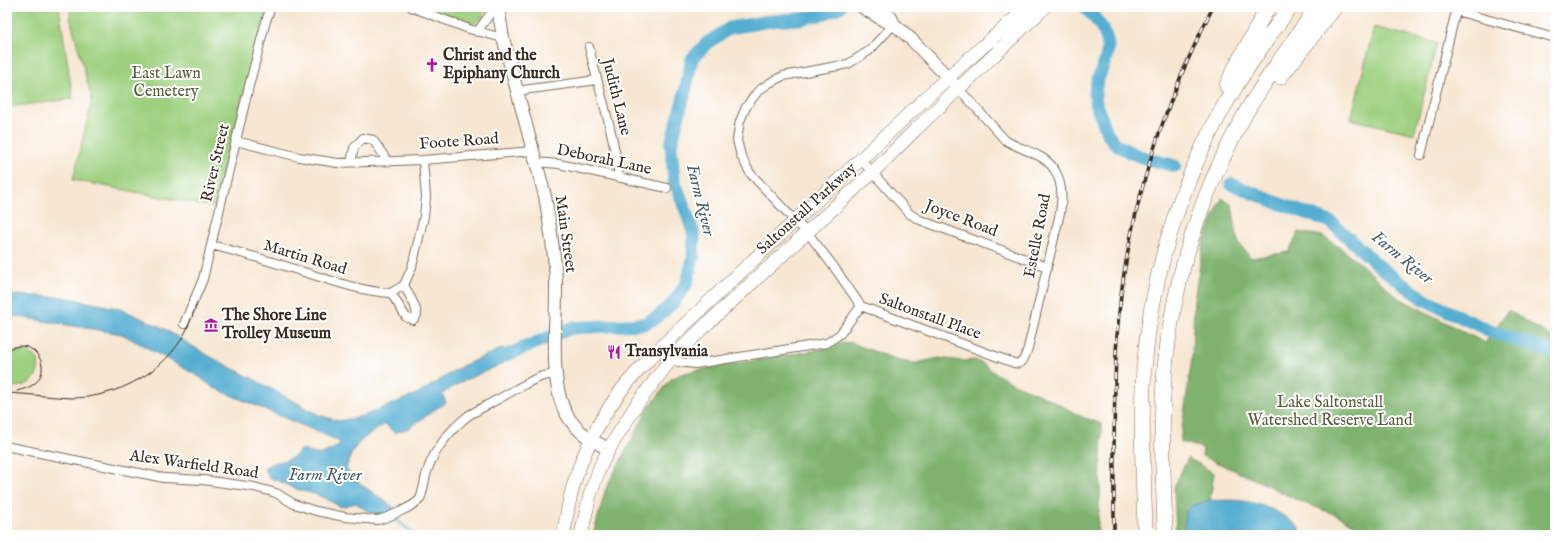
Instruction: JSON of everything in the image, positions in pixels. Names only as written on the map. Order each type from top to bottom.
[{"type":"highway","points":[[1145,535],[1142,424],[1144,369],[1156,287],[1164,253],[1178,207],[1232,74],[1268,7]]},
{"type":"highway","points":[[1199,156],[1220,113],[1237,84],[1290,7]]},
{"type":"highway","points":[[1165,535],[1162,424],[1163,396],[1168,341],[1174,307],[1187,254],[1201,208],[1223,158],[1245,115],[1262,86],[1317,7]]},
{"type":"highway","points":[[1223,158],[1279,78],[1335,7]]},
{"type":"main road","name":"Main Street","points":[[498,7],[503,38],[516,91],[545,196],[552,238],[556,282],[556,374],[560,395],[567,414],[575,426],[591,440],[609,449]]},
{"type":"main road","points":[[882,7],[890,16],[894,24]]},
{"type":"main road","name":"Saltonstall Parkway","points":[[564,535],[570,496],[591,440],[620,392],[636,372],[947,78],[1028,7]]},
{"type":"main road","name":"Saltonstall Parkway","points":[[581,535],[590,495],[600,467],[609,449],[651,385],[672,358],[872,172],[1045,7]]},
{"type":"main road","points":[[863,8],[883,20],[894,24],[912,40],[958,89]]},
{"type":"main road","points":[[636,372],[651,385]]},
{"type":"street","name":"River Street","points":[[184,324],[200,288],[260,42],[272,7]]},
{"type":"street","points":[[411,7],[477,32],[503,38]]},
{"type":"street","points":[[477,32],[495,7]]},
{"type":"street","points":[[1421,155],[1456,9],[1555,38]]},
{"type":"street","points":[[861,306],[834,266],[807,232],[750,173],[741,156],[737,140],[740,121],[746,107],[758,91],[770,82],[783,76],[848,64],[869,51],[894,24]]},
{"type":"street","name":"Judith Lane","points":[[590,47],[597,80],[608,119],[619,177]]},
{"type":"street","points":[[516,91],[597,80]]},
{"type":"street","name":"Estelle Road","points":[[958,89],[1005,140],[1014,146],[1041,156],[1050,163],[1058,174],[1062,186],[1063,199],[1028,348],[1021,363]]},
{"type":"street","points":[[351,162],[354,148],[363,138],[373,140],[387,160]]},
{"type":"street","name":"Foote Road","points":[[236,141],[299,157],[338,163],[387,160],[534,157]]},
{"type":"street","name":"Deborah Lane","points":[[534,157],[558,164],[667,188]]},
{"type":"street","points":[[404,285],[415,306],[417,315],[413,320],[406,317],[391,292],[404,285],[412,267],[424,216],[426,197],[424,160]]},
{"type":"street","name":"Joyce Road","points":[[862,160],[910,214],[920,220],[1047,267]]},
{"type":"street","name":"Martin Road","points":[[211,245],[260,258],[346,285],[378,292],[391,292]]},
{"type":"street","name":"Saltonstall Place","points":[[661,347],[672,358],[682,364],[695,364],[827,342],[840,334],[861,306],[1014,363],[1021,363]]},
{"type":"street","name":"Alex Warfield Road","points":[[10,447],[164,478],[210,481],[254,487],[276,493],[294,504],[316,511],[345,517],[371,520],[382,519],[420,500],[428,467],[435,453],[453,429],[469,415],[533,380],[543,376],[556,374]]},
{"type":"green space","points":[[7,7],[59,7],[73,99],[7,107]]},
{"type":"green space","name":"East Lawn Cemetery","points":[[70,7],[267,7],[213,207],[73,180],[92,100],[70,17]]},
{"type":"green space","points":[[426,7],[486,7],[481,19],[472,24]]},
{"type":"green space","points":[[1374,27],[1437,43],[1414,134],[1351,119]]},
{"type":"green space","name":"Lake Saltonstall Watershed Reserve Land","points":[[1222,198],[1232,205],[1238,242],[1251,258],[1289,252],[1298,232],[1323,236],[1354,258],[1397,297],[1485,343],[1508,310],[1555,339],[1555,535],[1374,535],[1339,516],[1299,501],[1202,456],[1203,448],[1180,442],[1192,357],[1194,300],[1204,240]]},
{"type":"green space","points":[[841,342],[852,343],[899,361],[916,363],[939,358],[962,361],[975,360],[1014,384],[1049,399],[1082,417],[1102,424],[1100,496],[1097,535],[593,535],[606,488],[647,410],[670,380],[681,374],[693,371],[828,348]]},
{"type":"green space","points":[[22,351],[28,352],[38,359],[38,367],[35,378],[31,382],[21,386],[7,387],[7,355]]},
{"type":"green space","points":[[1188,458],[1214,473],[1210,500],[1191,506],[1185,512],[1184,535],[1176,535],[1174,487]]},
{"type":"water","name":"Farm River","points":[[7,295],[64,297],[121,309],[163,328],[209,356],[319,415],[339,421],[363,416],[421,392],[462,366],[503,348],[504,363],[461,382],[442,394],[446,402],[409,428],[394,433],[385,424],[359,443],[351,455],[346,469],[355,480],[396,509],[383,517],[366,510],[356,503],[341,507],[318,495],[295,489],[277,480],[269,478],[264,468],[274,463],[292,458],[301,449],[317,454],[324,453],[339,446],[339,441],[214,388],[198,376],[122,334],[7,315]]},
{"type":"water","points":[[1210,500],[1238,500],[1268,508],[1293,522],[1305,535],[1184,535],[1185,512],[1191,506]]},
{"type":"waterway","name":"Farm River","points":[[504,356],[571,328],[643,324],[656,318],[673,303],[687,283],[693,259],[694,235],[674,180],[671,145],[692,59],[707,43],[730,28],[770,21],[800,19],[820,15],[840,7]]},
{"type":"waterway","name":"Farm River","points":[[1085,7],[1100,25],[1107,40],[1108,46],[1106,59],[1095,89],[1095,96],[1097,108],[1108,134],[1121,148],[1139,156],[1175,166]]},
{"type":"waterway","name":"Farm River","points":[[1231,184],[1331,222],[1380,267],[1425,300],[1490,331],[1555,353]]},
{"type":"waterway","name":"Farm River","points":[[393,517],[415,535]]},
{"type":"tram line","points":[[7,393],[71,398],[88,397],[122,388],[138,380],[166,359],[177,346],[186,331],[197,302]]},
{"type":"tram line","points":[[7,349],[19,346],[26,347],[37,354],[42,366],[42,372],[39,379],[34,384],[17,391]]},
{"type":"railway","points":[[1114,535],[1114,435],[1117,336],[1121,293],[1128,250],[1148,166],[1162,125],[1177,85],[1213,7]]},
{"type":"place","name":"Christ and the Epiphany Church","points":[[432,65]]},
{"type":"place","name":"The Shore Line Trolley Museum","points":[[211,325]]},
{"type":"place","name":"Transylvania","points":[[614,352]]}]
